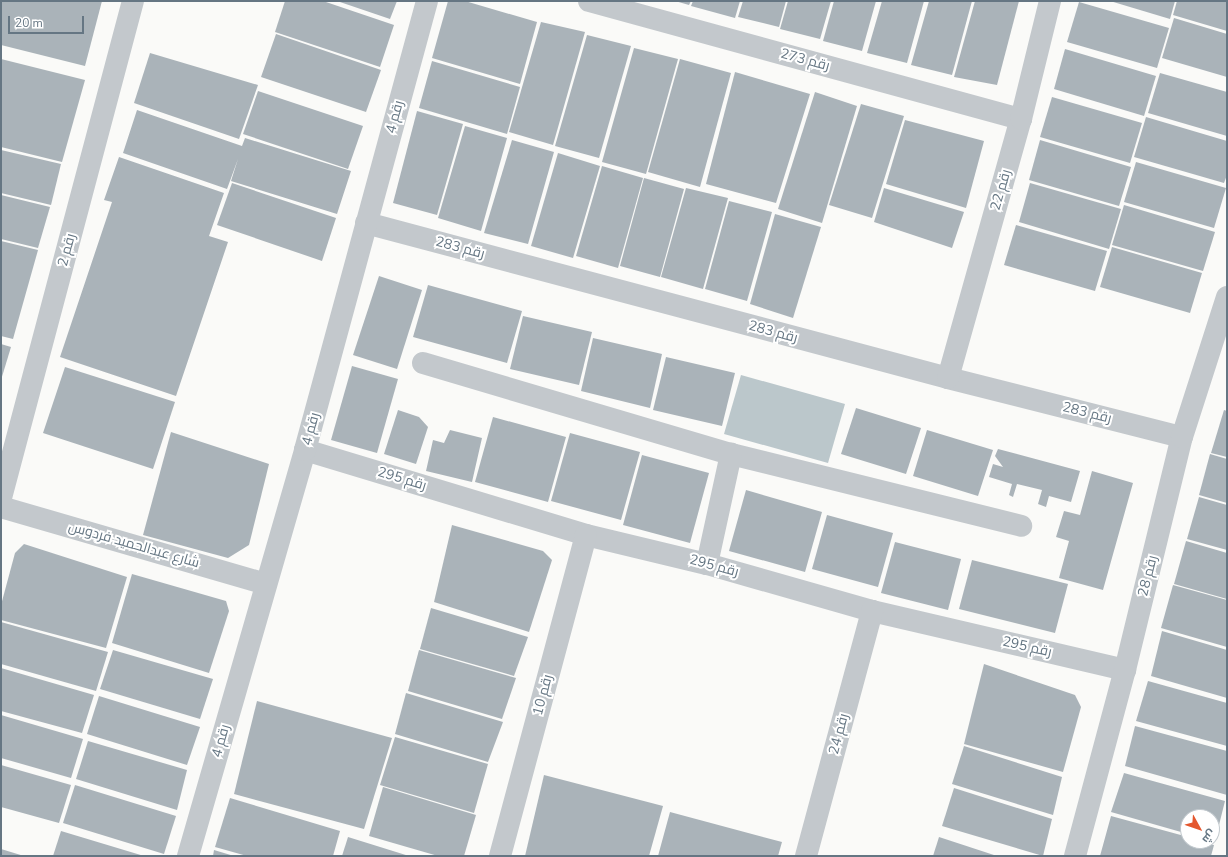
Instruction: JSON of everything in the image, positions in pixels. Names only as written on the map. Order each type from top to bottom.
[{"type":"street","name":"رقم 2","points":[[1,498],[132,1]]},
{"type":"street","name":"رقم 4","points":[[188,856],[305,450],[427,1]]},
{"type":"street","name":"رقم 273","points":[[590,1],[1021,119]]},
{"type":"street","name":"رقم 22","points":[[948,378],[1021,119],[1050,1]]},
{"type":"street","name":"رقم 283","points":[[366,223],[948,378],[1182,437]]},
{"type":"street","name":"رقم 28","points":[[1075,856],[1125,670],[1182,437],[1227,297]]},
{"type":"street","points":[[423,363],[731,454],[1021,526]]},
{"type":"street","name":"رقم 295","points":[[305,450],[586,535],[707,564],[872,611],[1125,670]]},
{"type":"street","points":[[707,564],[731,454]]},
{"type":"street","name":"شارع عبدالحميد فردوس","points":[[1,507],[266,584]]},
{"type":"street","name":"رقم 10","points":[[500,856],[586,535]]},
{"type":"street","name":"رقم 24","points":[[806,856],[872,611]]},
{"type":"shaded area","points":[[741,375],[845,404],[828,463],[724,434]]},
{"type":"building","points":[[1,1],[102,1],[85,66],[1,45]]},
{"type":"building","points":[[285,1],[323,1],[394,25],[380,67],[275,32]]},
{"type":"building","points":[[337,1],[397,1],[390,19]]},
{"type":"building","points":[[448,1],[465,1],[537,22],[520,84],[432,58]]},
{"type":"building","points":[[675,1],[691,1],[689,5]]},
{"type":"building","points":[[693,1],[740,1],[735,18],[691,6]]},
{"type":"building","points":[[743,1],[786,1],[779,27],[738,17]]},
{"type":"building","points":[[788,1],[831,1],[820,39],[780,29]]},
{"type":"building","points":[[834,1],[876,1],[862,51],[823,41]]},
{"type":"building","points":[[882,1],[924,1],[907,63],[867,53]]},
{"type":"building","points":[[929,1],[972,1],[952,75],[911,65]]},
{"type":"building","points":[[975,1],[1019,1],[997,85],[954,77]]},
{"type":"building","points":[[1110,1],[1175,1],[1170,19]]},
{"type":"building","points":[[1177,1],[1227,1],[1227,31],[1173,15]]},
{"type":"building","points":[[1079,2],[1169,28],[1157,68],[1067,42]]},
{"type":"building","points":[[1174,18],[1227,34],[1227,77],[1162,58]]},
{"type":"building","points":[[541,22],[585,32],[553,145],[509,132]]},
{"type":"building","points":[[276,34],[381,70],[366,112],[261,77]]},
{"type":"building","points":[[587,35],[631,46],[599,158],[555,146]]},
{"type":"building","points":[[634,48],[678,59],[646,174],[602,162]]},
{"type":"building","points":[[1065,49],[1156,76],[1144,116],[1054,89]]},
{"type":"building","points":[[150,53],[258,85],[239,139],[134,103]]},
{"type":"building","points":[[1,59],[85,80],[62,162],[1,147]]},
{"type":"building","points":[[680,59],[731,73],[700,187],[648,172]]},
{"type":"building","points":[[432,61],[520,87],[507,134],[419,108]]},
{"type":"building","points":[[735,72],[810,94],[776,203],[706,184]]},
{"type":"building","points":[[1160,73],[1227,92],[1227,136],[1148,113]]},
{"type":"building","points":[[258,91],[363,126],[348,169],[243,134]]},
{"type":"building","points":[[815,92],[857,106],[822,223],[778,209]]},
{"type":"building","points":[[1052,97],[1142,123],[1130,163],[1040,137]]},
{"type":"building","points":[[861,104],[904,116],[872,218],[829,205]]},
{"type":"building","points":[[137,110],[242,146],[245,138],[351,171],[337,214],[231,181],[238,159],[227,189],[123,153]]},
{"type":"building","points":[[417,111],[463,124],[437,215],[393,203]]},
{"type":"building","points":[[1146,117],[1227,141],[1227,175],[1224,183],[1134,157]]},
{"type":"building","points":[[905,120],[984,141],[966,208],[886,184]]},
{"type":"building","points":[[465,126],[507,138],[481,231],[438,218]]},
{"type":"building","points":[[512,140],[554,152],[528,244],[484,233]]},
{"type":"building","points":[[1040,140],[1131,167],[1119,206],[1029,180]]},
{"type":"building","points":[[1,150],[61,164],[51,205],[1,193]]},
{"type":"building","points":[[558,153],[600,166],[573,258],[531,246]]},
{"type":"building","points":[[119,157],[224,193],[209,236],[228,242],[176,396],[60,357],[112,202],[104,200]]},
{"type":"building","points":[[1136,162],[1226,188],[1214,228],[1124,202]]},
{"type":"building","points":[[602,166],[643,178],[618,268],[576,256]]},
{"type":"building","points":[[644,178],[684,189],[660,277],[620,266]]},
{"type":"building","points":[[232,183],[336,218],[322,261],[217,225]]},
{"type":"building","points":[[1030,183],[1121,209],[1109,249],[1019,222]]},
{"type":"building","points":[[686,188],[728,198],[703,289],[661,277]]},
{"type":"building","points":[[884,188],[964,212],[952,248],[874,222]]},
{"type":"building","points":[[1,195],[50,207],[38,248],[1,239]]},
{"type":"building","points":[[729,201],[772,212],[747,301],[705,289]]},
{"type":"building","points":[[1124,205],[1215,232],[1203,271],[1112,245]]},
{"type":"building","points":[[775,214],[821,227],[793,318],[750,304]]},
{"type":"building","points":[[1016,225],[1107,251],[1095,291],[1004,265]]},
{"type":"building","points":[[1,241],[38,250],[13,339],[1,336]]},
{"type":"building","points":[[1112,247],[1202,273],[1190,313],[1100,287]]},
{"type":"building","points":[[379,276],[422,290],[397,369],[353,355]]},
{"type":"building","points":[[428,285],[522,311],[507,363],[413,337]]},
{"type":"building","points":[[523,316],[592,332],[579,385],[510,369]]},
{"type":"building","points":[[593,338],[662,354],[650,408],[581,391]]},
{"type":"building","points":[[1,344],[11,347],[1,380]]},
{"type":"building","points":[[666,357],[735,373],[722,426],[653,410]]},
{"type":"building","points":[[352,366],[398,379],[377,453],[331,440]]},
{"type":"building","points":[[65,367],[175,402],[153,469],[43,433]]},
{"type":"building","points":[[856,408],[921,428],[906,474],[841,454]]},
{"type":"building","points":[[398,410],[419,417],[428,427],[416,464],[384,454]]},
{"type":"building","points":[[1224,410],[1227,411],[1227,457],[1211,453]]},
{"type":"building","points":[[493,417],[566,437],[548,502],[475,482]]},
{"type":"building","points":[[450,430],[482,438],[472,482],[426,471],[433,440],[444,443]]},
{"type":"building","points":[[927,430],[993,450],[978,496],[913,476]]},
{"type":"building","points":[[171,432],[269,464],[249,545],[228,558],[143,535]]},
{"type":"building","points":[[570,433],[640,452],[621,520],[551,501]]},
{"type":"building","points":[[998,449],[1080,471],[1071,502],[1049,496],[1046,507],[1038,504],[1042,490],[1017,484],[1013,497],[1009,495],[1012,484],[989,477],[993,464],[1003,467],[995,456]]},
{"type":"building","points":[[1210,454],[1227,459],[1227,503],[1199,495]]},
{"type":"building","points":[[642,455],[709,473],[690,543],[623,525]]},
{"type":"building","points":[[1092,471],[1133,483],[1103,590],[1059,578],[1069,541],[1056,537],[1064,511],[1080,515]]},
{"type":"building","points":[[746,490],[822,512],[805,572],[729,551]]},
{"type":"building","points":[[1199,497],[1227,505],[1227,550],[1187,539]]},
{"type":"building","points":[[827,515],[893,533],[878,587],[812,569]]},
{"type":"building","points":[[452,525],[543,551],[552,560],[529,632],[434,602]]},
{"type":"building","points":[[1186,541],[1227,553],[1227,599],[1174,584]]},
{"type":"building","points":[[895,542],[961,559],[948,610],[881,593]]},
{"type":"building","points":[[24,544],[127,577],[106,648],[1,620],[1,605],[15,553]]},
{"type":"building","points":[[972,560],[1068,584],[1055,633],[959,609]]},
{"type":"building","points":[[132,574],[226,601],[229,611],[209,673],[112,643]]},
{"type":"building","points":[[1173,585],[1227,600],[1227,647],[1161,628]]},
{"type":"building","points":[[431,608],[528,637],[514,676],[420,649]]},
{"type":"building","points":[[1,622],[108,652],[96,691],[1,664]]},
{"type":"building","points":[[1162,631],[1227,650],[1227,698],[1151,676]]},
{"type":"building","points":[[113,650],[213,679],[200,719],[100,689]]},
{"type":"building","points":[[419,650],[516,678],[502,719],[408,691]]},
{"type":"building","points":[[984,664],[1075,695],[1081,707],[1063,772],[964,744]]},
{"type":"building","points":[[1,668],[94,695],[82,733],[1,711]]},
{"type":"building","points":[[1148,681],[1227,703],[1227,746],[1136,721]]},
{"type":"building","points":[[406,693],[503,722],[488,762],[395,734]]},
{"type":"building","points":[[99,696],[200,727],[187,765],[87,734]]},
{"type":"building","points":[[257,701],[392,738],[364,829],[234,794]]},
{"type":"building","points":[[1,715],[83,739],[71,778],[1,758]]},
{"type":"building","points":[[1135,726],[1227,751],[1227,795],[1125,766]]},
{"type":"building","points":[[395,737],[488,764],[474,813],[380,785]]},
{"type":"building","points":[[88,741],[187,770],[177,810],[76,779]]},
{"type":"building","points":[[964,746],[1062,777],[1053,815],[952,784]]},
{"type":"building","points":[[1,765],[71,785],[59,823],[1,807]]},
{"type":"building","points":[[1124,773],[1225,801],[1220,821],[1220,809],[1180,809],[1180,832],[1111,812]]},
{"type":"building","points":[[544,775],[663,806],[649,856],[525,856]]},
{"type":"building","points":[[75,785],[176,816],[164,854],[63,823]]},
{"type":"building","points":[[383,787],[476,815],[464,856],[438,856],[369,836]]},
{"type":"building","points":[[954,788],[1052,819],[1043,856],[942,826]]},
{"type":"building","points":[[230,798],[340,831],[333,856],[247,856],[215,847]]},
{"type":"building","points":[[670,812],[782,842],[778,856],[658,856]]},
{"type":"building","points":[[1111,816],[1180,835],[1180,849],[1213,849],[1211,856],[1100,856]]},
{"type":"building","points":[[61,831],[144,856],[53,856]]},
{"type":"building","points":[[348,837],[409,856],[342,856]]},
{"type":"building","points":[[939,837],[997,856],[933,856]]},
{"type":"building","points":[[1,849],[24,856],[1,856]]},
{"type":"building","points":[[214,850],[234,856],[213,856]]}]
